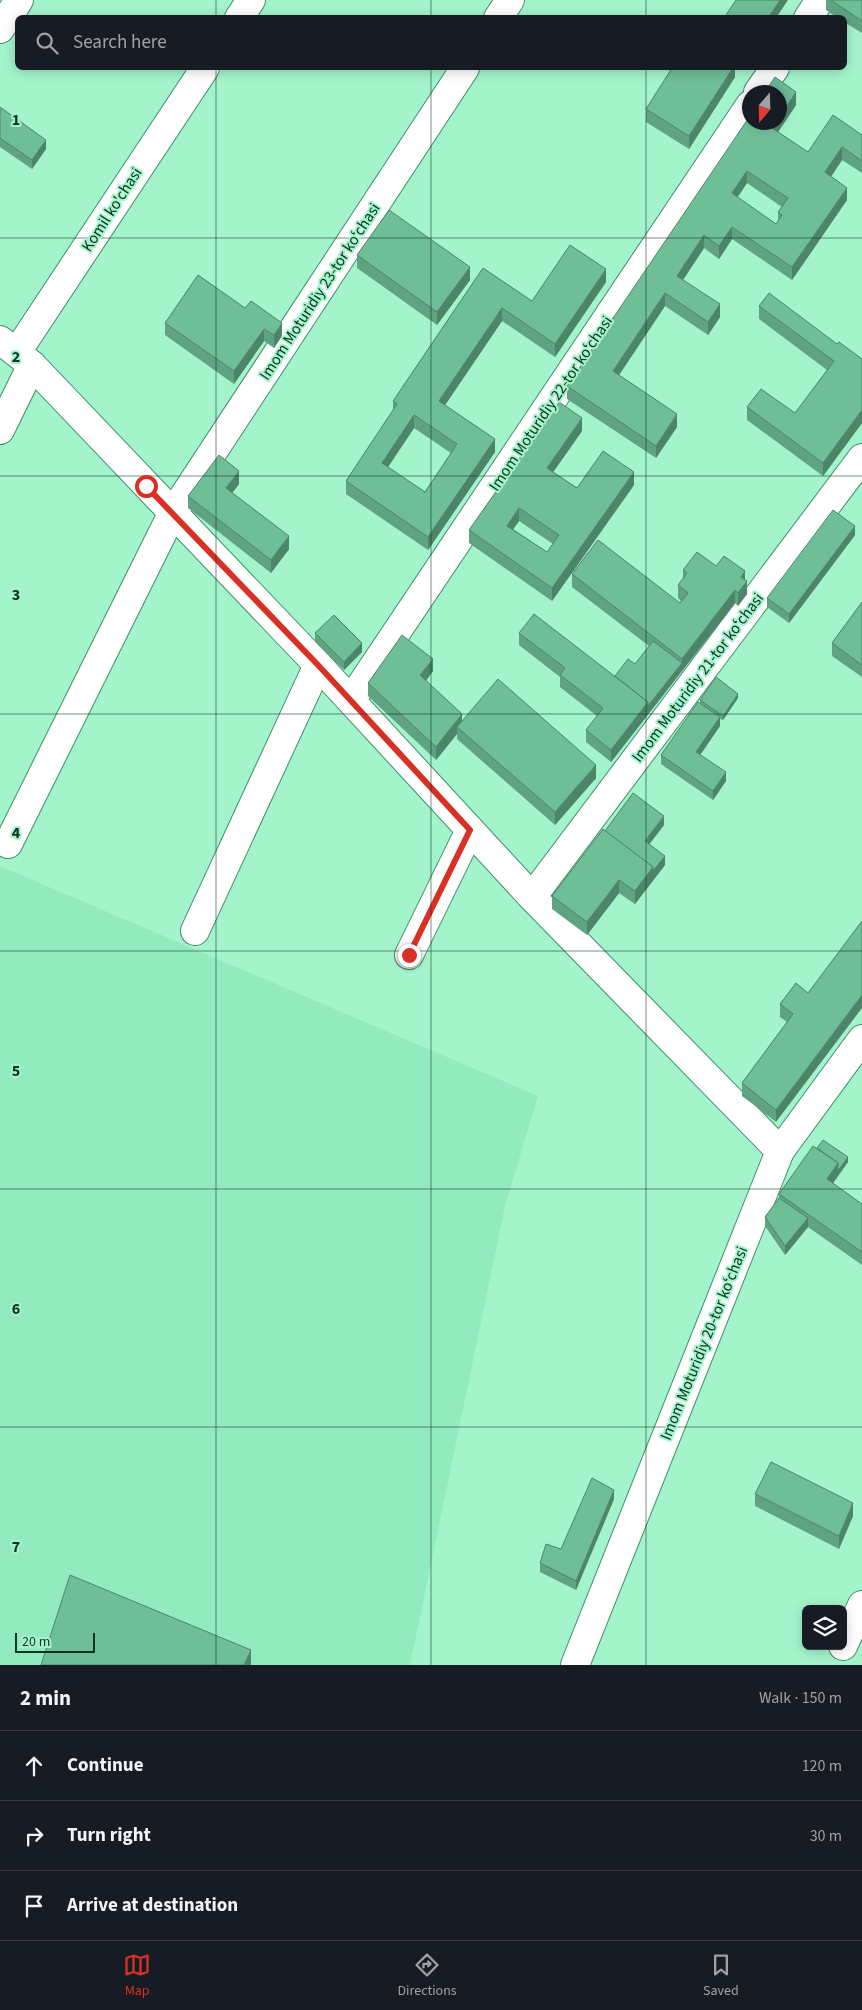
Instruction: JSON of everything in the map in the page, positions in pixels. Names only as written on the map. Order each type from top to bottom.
[{"type":"street","points":[[0,29],[19,0]]},
{"type":"street","points":[[241,15],[251,0]]},
{"type":"street","points":[[500,15],[510,0]]},
{"type":"street","points":[[810,15],[820,0]]},
{"type":"street","name":"Komil ko'chasi","points":[[0,430],[16,352],[205,70]]},
{"type":"street","name":"Imom Moturidiy 23-tor koʻchasi","points":[[8,844],[172,514],[464,70]]},
{"type":"street","points":[[763,85],[774,70]]},
{"type":"street","name":"Imom Moturidiy 22-tor koʻchasi","points":[[351,700],[742,117]]},
{"type":"street","points":[[16,352],[318,665],[532,896],[780,1151]]},
{"type":"street","name":"Imom Moturidiy 21-tor koʻchasi","points":[[532,896],[862,458]]},
{"type":"street","points":[[195,932],[318,665]]},
{"type":"street","points":[[409,955],[470,830]]},
{"type":"street","name":"Imom Moturidiy 20-tor koʻchasi","points":[[575,1665],[780,1151],[862,1039]]},
{"type":"street","points":[[847,1637],[862,1605]]},
{"type":"street","points":[[835,1665],[841,1650]]},
{"type":"shaded area","points":[[0,866],[538,1096],[505,1206],[410,1665],[0,1665]]},
{"type":"building","points":[[736,0],[780,0],[770,15],[726,15]]},
{"type":"building","points":[[831,0],[862,0],[862,21]]},
{"type":"building","points":[[671,70],[732,70],[689,136],[646,109]]},
{"type":"building","points":[[775,77],[786,85],[770,85]]},
{"type":"building","points":[[787,86],[796,92],[787,106]]},
{"type":"building","points":[[0,107],[46,140],[32,160],[0,138]]},
{"type":"building","points":[[833,115],[862,135],[862,161],[842,147],[825,172],[847,188],[792,267],[732,227],[719,246],[704,235],[677,276],[720,304],[708,322],[665,293],[613,371],[677,414],[656,446],[567,386],[742,128],[742,130],[775,130],[808,152]],"holes":[[[747,171],[788,198],[778,212],[782,215],[776,224],[732,193]]]},
{"type":"building","points":[[389,210],[470,267],[437,312],[357,255]]},
{"type":"building","points":[[570,245],[606,269],[555,344],[502,308],[439,401],[495,439],[428,537],[346,481],[397,404],[393,401],[483,268],[532,301]],"holes":[[[414,415],[457,444],[425,492],[382,463]]]},
{"type":"building","points":[[198,275],[245,308],[251,301],[282,323],[274,335],[264,329],[234,371],[165,323]]},
{"type":"building","points":[[769,293],[837,344],[839,342],[862,359],[862,410],[823,463],[747,407],[761,389],[795,413],[834,361],[759,306]]},
{"type":"building","points":[[559,402],[582,418],[547,468],[577,488],[603,451],[634,472],[552,588],[469,530]],"holes":[[[519,508],[559,535],[547,552],[507,526]]]},
{"type":"building","points":[[219,455],[239,471],[226,488],[289,536],[271,560],[188,496]]},
{"type":"building","points":[[833,510],[855,526],[789,614],[767,598]]},
{"type":"building","points":[[598,540],[680,603],[688,593],[678,585],[687,573],[683,570],[697,552],[716,566],[724,556],[745,571],[741,577],[747,581],[738,593],[735,590],[682,659],[572,574]]},
{"type":"building","points":[[862,602],[862,665],[832,643]]},
{"type":"building","points":[[534,614],[648,702],[611,750],[586,730],[603,708],[560,675],[565,668],[519,633]]},
{"type":"building","points":[[334,615],[362,643],[344,662],[315,633]]},
{"type":"building","points":[[402,635],[433,659],[420,675],[462,714],[436,747],[368,683]]},
{"type":"building","points":[[653,641],[682,663],[648,706],[648,702],[615,676],[628,659],[635,664]]},
{"type":"building","points":[[716,677],[738,694],[723,716],[700,700]]},
{"type":"building","points":[[498,679],[596,765],[555,812],[457,727]]},
{"type":"building","points":[[698,702],[720,717],[696,752],[726,772],[713,791],[661,755]]},
{"type":"building","points":[[633,793],[664,816],[645,841],[665,856],[653,871],[653,867],[605,831]]},
{"type":"building","points":[[603,829],[653,867],[635,891],[619,880],[587,922],[552,896]]},
{"type":"building","points":[[862,921],[862,995],[776,1110],[742,1083],[793,1014],[780,1004],[796,983],[808,993]]},
{"type":"building","points":[[823,1140],[848,1157],[838,1171],[838,1163],[817,1148]]},
{"type":"building","points":[[813,1146],[838,1163],[827,1179],[862,1204],[862,1252],[779,1194]]},
{"type":"building","points":[[779,1198],[808,1218],[785,1246],[765,1217]]},
{"type":"building","points":[[771,1462],[853,1503],[839,1536],[755,1494]]},
{"type":"building","points":[[592,1478],[614,1490],[576,1581],[540,1563],[546,1544],[561,1549]]},
{"type":"building","points":[[70,1575],[251,1650],[244,1665],[41,1665]]},
{"type":"route","points":[[146,486],[351,700],[470,830],[409,955]]}]
